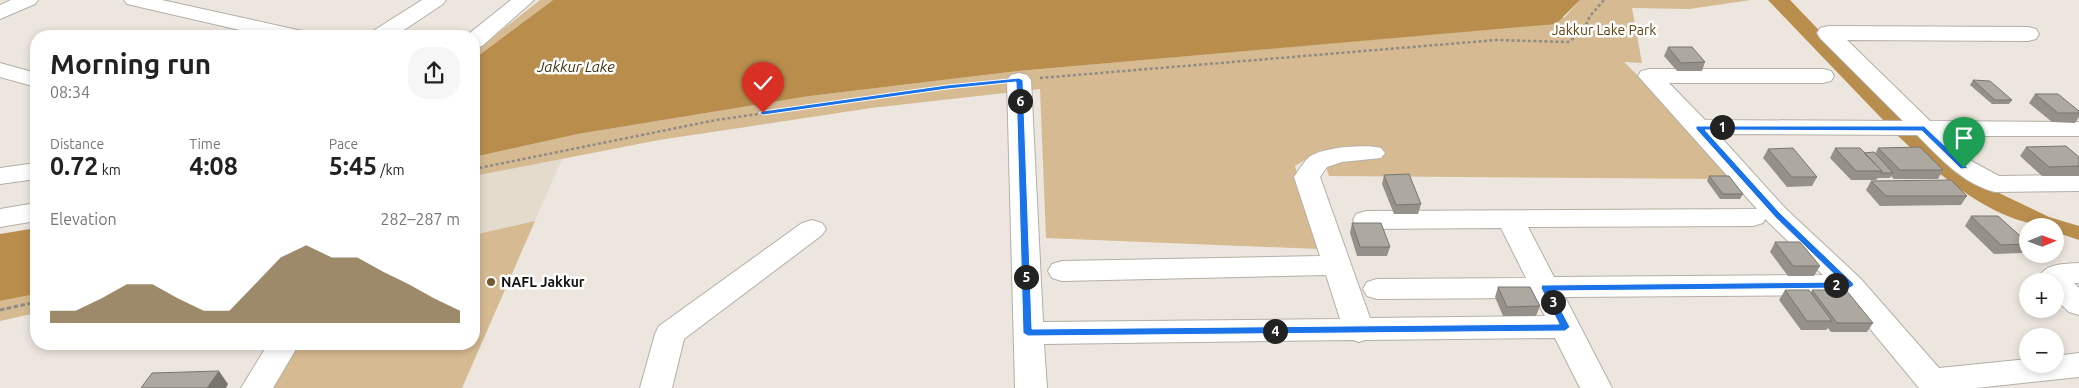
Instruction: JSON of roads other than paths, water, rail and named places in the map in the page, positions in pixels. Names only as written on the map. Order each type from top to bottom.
[{"type":"street","points":[[0,13],[28,0]]},
{"type":"street","points":[[134,0],[267,30]]},
{"type":"street","points":[[390,30],[436,0]]},
{"type":"street","points":[[480,36],[524,0]]},
{"type":"street","points":[[2028,34],[1828,33],[1964,168],[1995,184],[2079,183]]},
{"type":"street","points":[[0,70],[30,78]]},
{"type":"street","points":[[1823,76],[1649,76],[1778,215],[1850,285],[1935,384],[2079,365]]},
{"type":"street","points":[[1019,80],[1030,388]]},
{"type":"street","points":[[1698,127],[2079,129]]},
{"type":"street","points":[[1359,331],[1307,178],[1318,162],[1339,155],[1372,153]]},
{"type":"street","points":[[0,176],[30,172]]},
{"type":"street","points":[[0,218],[30,213]]},
{"type":"street","points":[[1366,220],[1753,217]]},
{"type":"street","points":[[1510,219],[1596,388]]},
{"type":"street","points":[[656,388],[670,334],[812,229]]},
{"type":"street","points":[[1062,272],[1336,266]]},
{"type":"street","points":[[2064,274],[2079,273]]},
{"type":"street","points":[[1377,289],[1850,285]]},
{"type":"street","points":[[2064,290],[2079,305]]},
{"type":"street","points":[[1028,333],[1359,331],[1565,327]]},
{"type":"street","points":[[256,388],[280,350]]},
{"type":"water","name":"Jakkur Lake","points":[[553,0],[1580,0],[1556,24],[1018,71],[810,96],[578,134],[480,156],[480,55]]},
{"type":"water","points":[[1768,0],[1790,0],[1907,122],[1885,122]]},
{"type":"water","points":[[1897,135],[1921,135],[1972,180],[2052,218],[2019,218],[2019,220],[2011,217],[1969,195],[1931,166]]},
{"type":"water","points":[[2064,222],[2079,226],[2079,240],[2064,235]]},
{"type":"water","points":[[30,229],[30,295],[0,301],[0,234]]},
{"type":"place","name":"NAFL Jakkur","points":[[491,282]]},
{"type":"park label","name":"Jakkur Lake Park","points":[[1604,30]]}]
